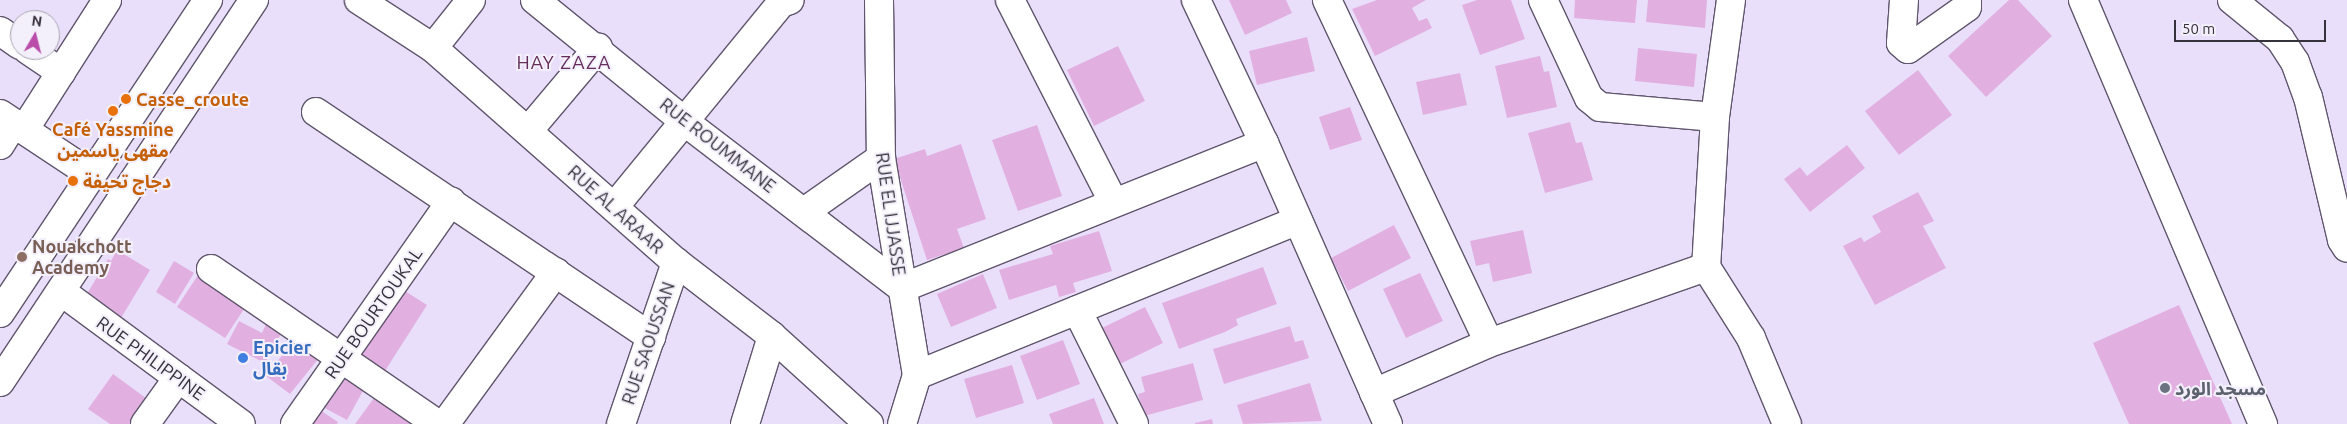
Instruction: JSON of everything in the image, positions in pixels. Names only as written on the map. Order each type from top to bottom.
[{"type":"street","points":[[92,175],[10,128],[61,72],[106,0]]},
{"type":"street","points":[[3,301],[92,175],[208,0]]},
{"type":"street","points":[[0,382],[62,292],[254,0]]},
{"type":"street","name":"RUE AL ARAAR","points":[[359,0],[433,48],[615,206],[676,262],[772,336],[869,424]]},
{"type":"street","points":[[433,48],[471,0]]},
{"type":"street","name":"RUE ROUMMANE","points":[[535,0],[598,48],[685,122],[902,288]]},
{"type":"street","name":"RUE EL IJJASSE","points":[[879,0],[881,158],[918,375],[902,424]]},
{"type":"street","points":[[1010,0],[1113,201]]},
{"type":"street","points":[[1196,0],[1264,143],[1388,424]]},
{"type":"street","points":[[1327,0],[1489,344]]},
{"type":"street","points":[[1543,0],[1589,98],[1600,108],[1715,117]]},
{"type":"street","points":[[1731,0],[1715,117],[1706,267],[1751,338],[1787,424]]},
{"type":"street","points":[[1904,0],[1901,43],[1908,49],[1967,7],[1967,0]]},
{"type":"street","points":[[2083,0],[2263,424]]},
{"type":"street","points":[[2232,0],[2280,39],[2295,62],[2308,97],[2342,240],[2347,248]]},
{"type":"street","points":[[615,206],[685,122],[779,1]]},
{"type":"street","points":[[528,131],[598,48]]},
{"type":"street","points":[[43,60],[61,72]]},
{"type":"street","points":[[316,112],[651,337]]},
{"type":"street","points":[[902,288],[1113,201],[1264,143]]},
{"type":"street","points":[[804,212],[881,158]]},
{"type":"street","name":"RUE BOURTOUKAL","points":[[295,424],[451,201]]},
{"type":"street","points":[[918,375],[1298,220]]},
{"type":"street","name":"RUE SAOUSSAN","points":[[620,424],[676,262]]},
{"type":"street","points":[[1374,393],[1489,344],[1706,267]]},
{"type":"street","points":[[211,269],[437,424]]},
{"type":"street","points":[[445,424],[556,272]]},
{"type":"street","name":"RUE PHILIPPINE","points":[[62,292],[241,424]]},
{"type":"street","points":[[1077,310],[1134,424]]},
{"type":"street","points":[[745,424],[772,336]]},
{"type":"street","points":[[145,424],[178,378]]},
{"type":"building","points":[[1229,0],[1286,0],[1292,13],[1245,35]]},
{"type":"building","points":[[1377,0],[1426,0],[1412,8],[1419,21],[1427,18],[1432,28],[1375,56],[1352,9]]},
{"type":"building","points":[[1477,0],[1511,0],[1525,39],[1480,55],[1462,5]]},
{"type":"building","points":[[1575,0],[1637,0],[1635,23],[1574,18]]},
{"type":"building","points":[[1648,0],[1707,0],[1705,28],[1646,22]]},
{"type":"building","points":[[2009,0],[2018,0],[2052,36],[1986,97],[1948,56]]},
{"type":"building","points":[[1307,37],[1315,71],[1257,85],[1249,51]]},
{"type":"building","points":[[1118,46],[1145,101],[1094,126],[1067,70]]},
{"type":"building","points":[[1638,48],[1697,54],[1694,87],[1635,81]]},
{"type":"building","points":[[1540,56],[1544,72],[1549,71],[1557,107],[1507,118],[1495,66]]},
{"type":"building","points":[[1918,70],[1952,115],[1899,155],[1865,111]]},
{"type":"building","points":[[1460,73],[1467,105],[1423,115],[1416,82]]},
{"type":"building","points":[[1350,107],[1362,140],[1330,150],[1319,117]]},
{"type":"building","points":[[1570,122],[1576,143],[1582,142],[1593,180],[1545,193],[1528,133]]},
{"type":"building","points":[[1037,125],[1062,196],[1018,211],[992,140]]},
{"type":"building","points":[[961,144],[986,219],[957,229],[964,248],[927,260],[894,159],[925,149],[927,156]]},
{"type":"building","points":[[1847,145],[1865,168],[1810,212],[1784,179],[1800,167],[1807,176]]},
{"type":"building","points":[[1918,192],[1934,221],[1923,226],[1946,268],[1875,305],[1843,246],[1861,237],[1864,242],[1881,232],[1872,216]]},
{"type":"building","points":[[1394,225],[1411,258],[1348,291],[1331,258]]},
{"type":"building","points":[[1523,230],[1532,273],[1493,282],[1489,263],[1476,266],[1470,241]]},
{"type":"building","points":[[1099,231],[1112,271],[1073,283],[1076,292],[1059,297],[1056,285],[1009,300],[999,270],[1053,254],[1050,246]]},
{"type":"building","points":[[117,250],[150,270],[118,323],[82,302],[108,259],[111,261]]},
{"type":"building","points":[[174,261],[194,273],[175,304],[156,292]]},
{"type":"building","points":[[1263,267],[1277,304],[1236,319],[1238,325],[1225,332],[1179,349],[1162,303]]},
{"type":"building","points":[[1420,273],[1443,321],[1406,338],[1383,289]]},
{"type":"building","points":[[983,274],[997,308],[951,327],[937,294]]},
{"type":"building","points":[[198,275],[246,306],[225,338],[177,307]]},
{"type":"building","points":[[397,286],[427,305],[383,374],[353,355]]},
{"type":"building","points":[[2179,305],[2232,424],[2129,424],[2093,343]]},
{"type":"building","points":[[1145,307],[1163,343],[1118,365],[1100,329]]},
{"type":"building","points":[[239,321],[262,333],[266,324],[282,332],[265,363],[227,344]]},
{"type":"building","points":[[1290,326],[1295,342],[1303,340],[1309,358],[1224,384],[1213,349]]},
{"type":"building","points":[[295,339],[319,358],[290,394],[266,376]]},
{"type":"building","points":[[1063,340],[1080,384],[1037,400],[1020,356]]},
{"type":"building","points":[[1193,363],[1203,400],[1144,416],[1138,394],[1145,392],[1141,377]]},
{"type":"building","points":[[1012,365],[1024,403],[976,418],[964,379]]},
{"type":"building","points":[[113,374],[150,401],[134,424],[110,424],[88,409]]},
{"type":"building","points":[[339,375],[364,389],[347,420],[321,406]]},
{"type":"building","points":[[1310,383],[1322,421],[1243,424],[1237,405]]},
{"type":"building","points":[[374,398],[411,422],[410,424],[355,424]]},
{"type":"building","points":[[1094,398],[1104,424],[1053,424],[1049,414]]},
{"type":"building","points":[[311,404],[338,422],[337,424],[311,424]]},
{"type":"building","points":[[1212,419],[1213,424],[1195,424],[1195,423]]},
{"type":"place","name":"Casse_croute","points":[[126,99]]},
{"type":"place","name":"Café Yassmine مقهى ياسمين","points":[[113,111]]},
{"type":"place","name":"دجاج تحيفة","points":[[73,181]]},
{"type":"place","name":"Nouakchott Academy","points":[[22,257]]},
{"type":"place","name":"Epicier بقال","points":[[243,358]]},
{"type":"place","name":"مسجد الورد","points":[[2165,388]]},
{"type":"district","name":"HAY ZAZA","points":[[564,63]]}]
